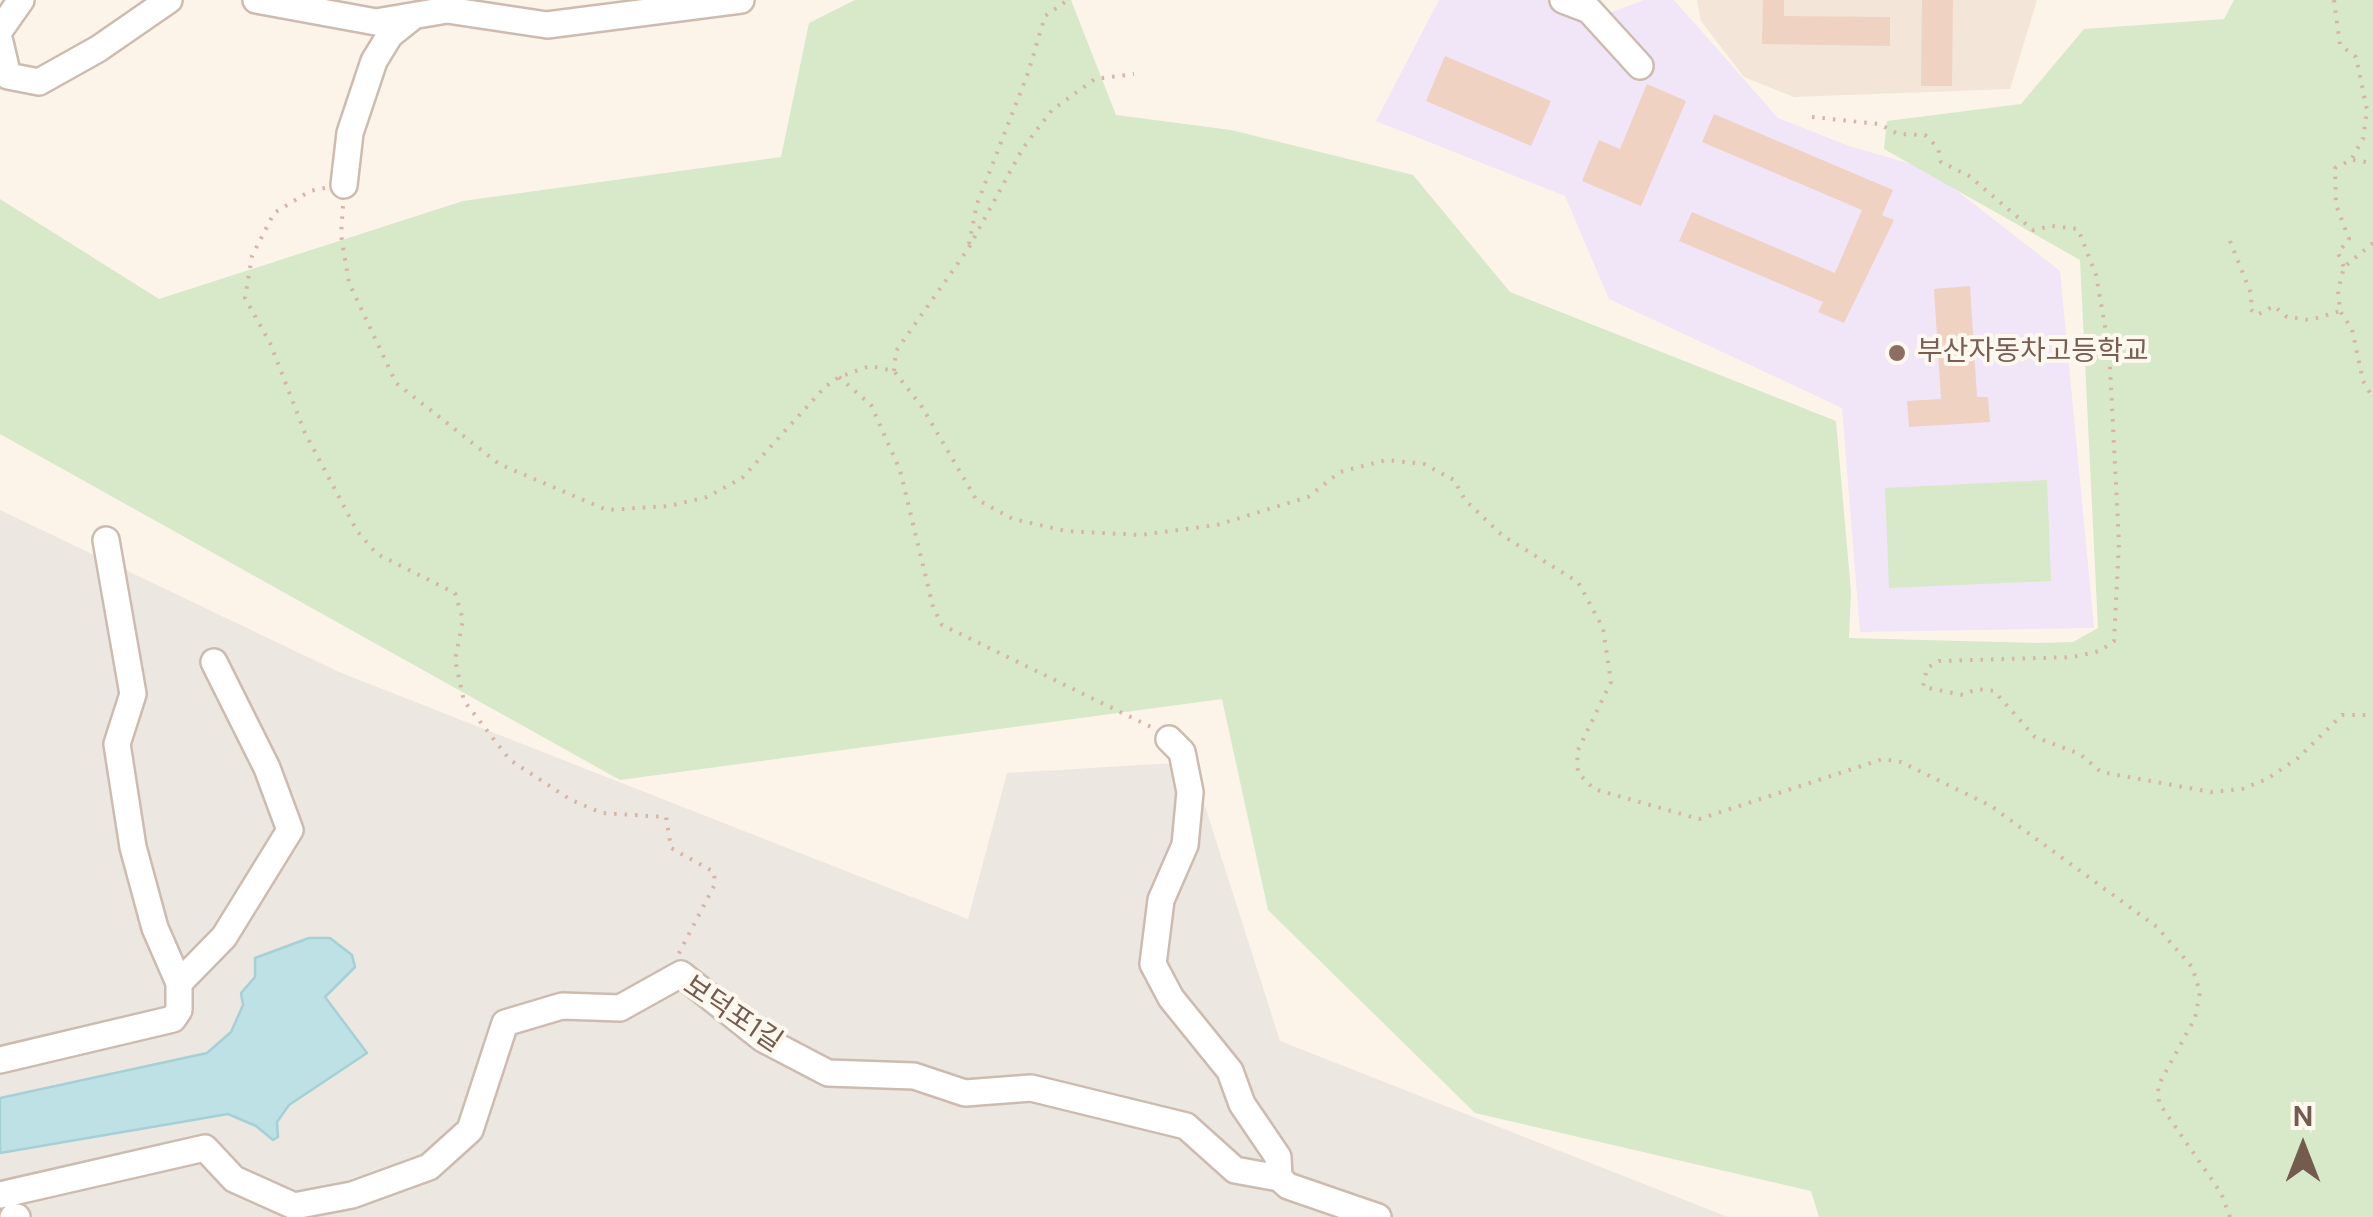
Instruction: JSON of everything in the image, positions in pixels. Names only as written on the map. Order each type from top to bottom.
[{"type":"street","points":[[0,30],[21,0]]},
{"type":"street","points":[[0,42],[8,76],[38,82],[98,49],[169,0]]},
{"type":"street","points":[[256,0],[376,22],[447,10],[547,24],[741,0]]},
{"type":"street","points":[[1563,0],[1589,10],[1640,66]]},
{"type":"street","points":[[344,185],[350,133],[374,61],[390,36],[410,19]]},
{"type":"street","points":[[0,1060],[173,1019],[179,1010],[179,984],[155,928],[130,830],[117,744],[133,694],[106,540]]},
{"type":"street","points":[[179,984],[224,937],[290,830],[267,768],[214,662]]},
{"type":"street","points":[[1169,738],[1182,752],[1190,792],[1186,844],[1161,900],[1153,964],[1171,998],[1230,1071],[1242,1104],[1278,1157],[1279,1178]]},
{"type":"street","name":"보덕포1길","points":[[0,1195],[205,1148],[234,1179],[294,1206],[352,1195],[429,1167],[470,1130],[506,1023],[562,1006],[620,1008],[681,974],[763,1039],[828,1073],[914,1076],[964,1093],[1031,1088],[1186,1126],[1235,1170],[1279,1178],[1288,1186],[1378,1217]]},
{"type":"path","points":[[968,248],[976,204],[1028,73],[1044,16],[1068,0]]},
{"type":"path","points":[[2334,0],[2340,46],[2356,58],[2368,110],[2363,139],[2350,160],[2335,168],[2336,205],[2348,239],[2338,254],[2344,267]]},
{"type":"path","points":[[894,371],[896,351],[968,248],[1023,148],[1052,110],[1095,79],[1134,74]]},
{"type":"path","points":[[1812,117],[1879,124],[1898,134],[1925,135],[1938,148],[1940,162],[1969,176],[2033,230],[2052,226],[2078,229],[2096,276],[2109,348],[2119,543],[2114,641],[2100,651],[2073,657],[1939,661],[1927,668],[1924,687],[1962,696],[1978,689],[1994,692],[2035,737],[2080,754],[2101,772],[2211,792],[2242,789],[2267,779],[2298,758],[2342,715],[2373,715]]},
{"type":"path","points":[[2350,160],[2373,164]]},
{"type":"path","points":[[681,974],[680,946],[715,884],[714,872],[671,848],[666,817],[602,814],[558,792],[501,748],[464,701],[455,660],[463,620],[455,593],[377,554],[357,530],[305,433],[270,343],[245,298],[252,256],[274,213],[310,191],[344,185],[341,235],[349,283],[396,383],[499,464],[607,510],[670,506],[707,497],[742,478],[774,438],[839,376],[870,366],[894,371],[922,407],[976,499],[1014,520],[1066,530],[1140,535],[1217,525],[1308,497],[1340,472],[1386,460],[1424,464],[1454,480],[1465,500],[1503,536],[1578,582],[1603,628],[1612,682],[1577,752],[1578,773],[1594,789],[1698,819],[1883,759],[1901,762],[1991,806],[2157,927],[2192,967],[2200,992],[2195,1018],[2158,1086],[2159,1103],[2221,1193],[2230,1217]]},
{"type":"path","points":[[2230,241],[2252,296],[2250,309],[2257,315],[2274,306],[2287,317],[2310,320],[2340,311]]},
{"type":"path","points":[[2373,243],[2344,267],[2338,290],[2340,311],[2352,328],[2363,381],[2373,398]]},
{"type":"path","points":[[839,376],[871,405],[900,470],[933,607],[942,625],[1089,700],[1134,716],[1169,738]]},
{"type":"shaded area","name":"부산자동차고등학교","points":[[1439,0],[1558,0],[1607,14],[1644,0],[1674,0],[1778,118],[1849,146],[1929,169],[2060,271],[2094,628],[1860,632],[1842,408],[1609,299],[1565,196],[1376,121]]},
{"type":"shaded area","points":[[1697,0],[2037,0],[2010,89],[1794,97],[1744,77],[1701,21]]},
{"type":"shaded area","points":[[0,510],[339,672],[968,919],[1007,773],[1191,762],[1280,1041],[1728,1217],[0,1217]]},
{"type":"green space","points":[[855,0],[1071,0],[1116,115],[1231,130],[1413,175],[1510,292],[1836,421],[1851,592],[1849,638],[2038,643],[2073,642],[2098,628],[2080,260],[1884,149],[1887,121],[2021,104],[2084,29],[2224,19],[2234,0],[2373,0],[2373,1217],[1819,1217],[1811,1191],[1475,1113],[1268,910],[1222,699],[620,780],[0,434],[0,199],[159,299],[463,201],[781,157],[809,23]]},
{"type":"green space","points":[[2047,480],[2051,581],[1889,588],[1885,488]]},
{"type":"water","points":[[309,938],[330,938],[352,955],[355,967],[325,997],[367,1053],[289,1105],[277,1122],[278,1137],[273,1140],[256,1126],[228,1114],[0,1153],[0,1098],[207,1053],[231,1032],[243,1005],[241,993],[255,977],[255,958]]},
{"type":"building","points":[[1763,0],[1784,0],[1784,16],[1890,17],[1890,46],[1762,44]]},
{"type":"building","points":[[1922,0],[1953,0],[1952,86],[1921,86]]},
{"type":"building","points":[[1445,56],[1551,101],[1531,146],[1426,101]]},
{"type":"building","points":[[1647,84],[1686,101],[1641,206],[1582,181],[1599,140],[1620,149]]},
{"type":"building","points":[[1714,114],[1893,190],[1882,215],[1894,220],[1844,323],[1818,312],[1823,302],[1679,241],[1692,212],[1835,273],[1862,210],[1702,142]]},
{"type":"building","points":[[1970,286],[1977,397],[1988,397],[1990,422],[1909,427],[1907,401],[1941,399],[1934,289]]},
{"type":"place","name":"부산자동차고등학교","points":[[1897,353]]}]
